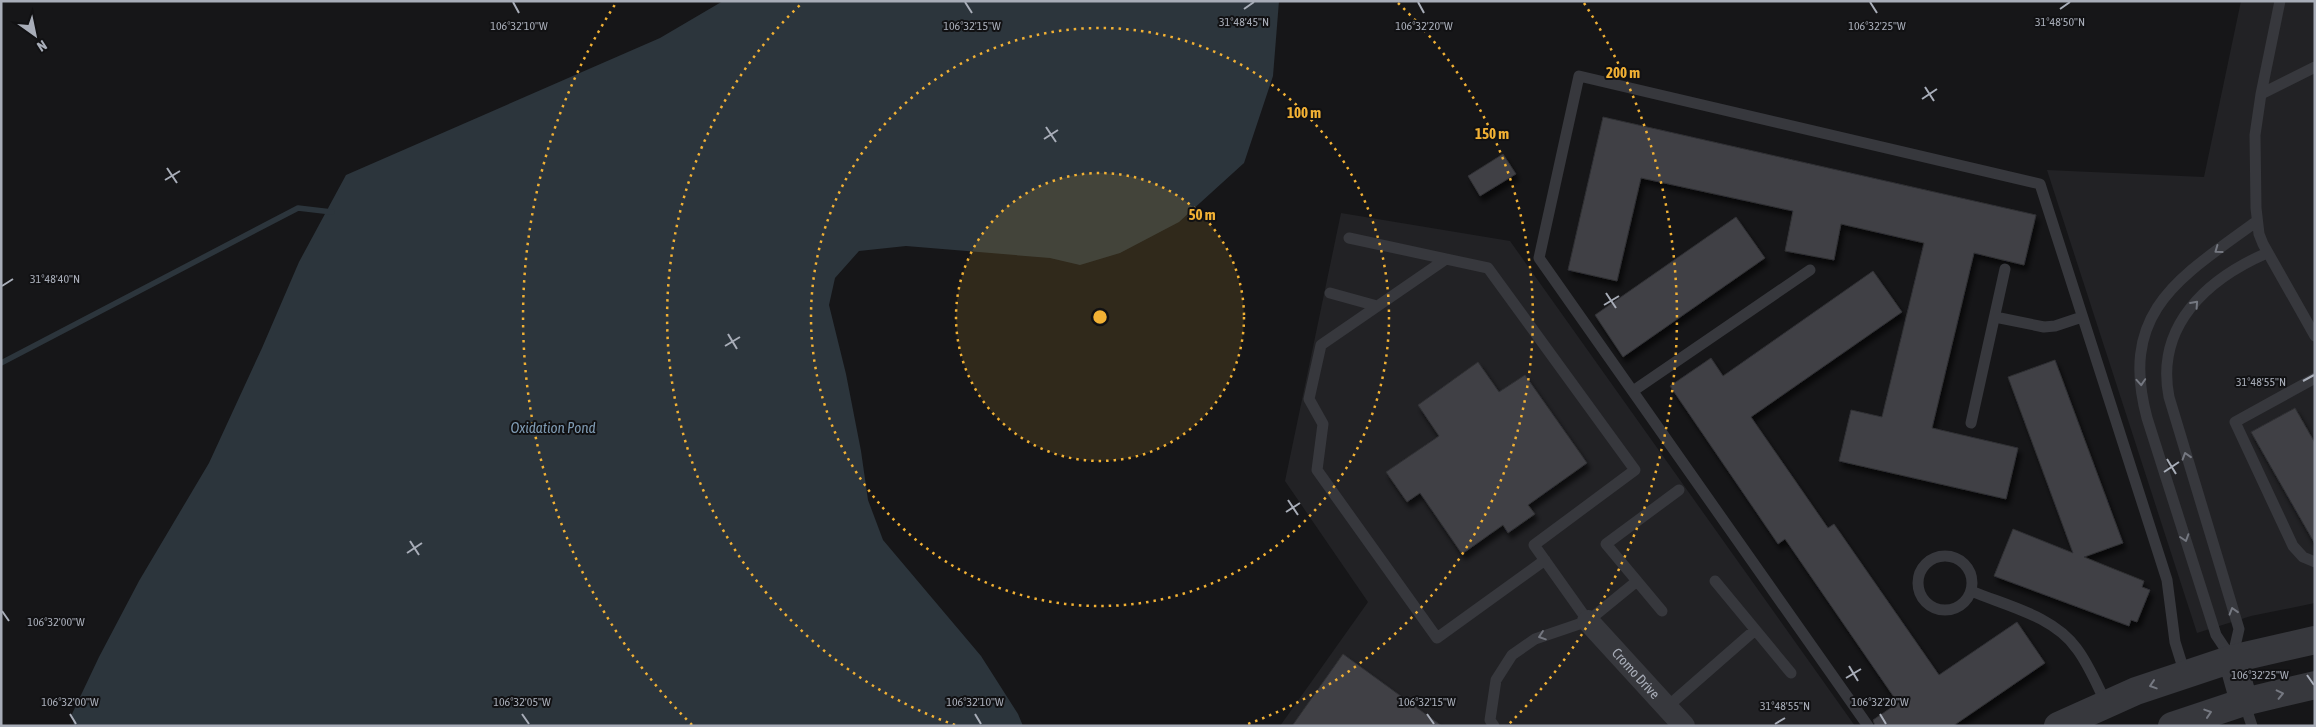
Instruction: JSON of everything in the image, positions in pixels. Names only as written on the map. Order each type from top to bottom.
[{"type":"street","name":"Cromo Drive","points":[[1588,620],[1684,726]]},
{"type":"street","points":[[2058,726],[2136,690],[2232,659],[2315,640]]},
{"type":"street","points":[[2232,659],[2248,714]]},
{"type":"street","points":[[2172,726],[2248,714],[2315,685]]},
{"type":"lane","points":[[2280,1],[2257,116],[2254,160],[2257,221],[2259,234],[2267,254],[2315,336]]},
{"type":"lane","points":[[2261,94],[2315,67]]},
{"type":"lane","points":[[1868,726],[1539,258],[1579,76],[2040,184],[2167,580],[2175,642],[2186,674]]},
{"type":"lane","points":[[2232,659],[2216,635],[2147,418],[2141,388],[2140,364],[2141,350],[2149,325],[2163,298],[2184,274],[2257,221]]},
{"type":"lane","points":[[1349,238],[1488,268],[1635,470],[1534,545],[1588,620]]},
{"type":"lane","points":[[2232,659],[2239,629],[2169,397],[2166,368],[2172,339],[2187,313],[2213,286],[2227,275],[2267,254]]},
{"type":"lane","points":[[1446,259],[1321,345],[1310,399],[1323,424],[1317,470],[1437,638],[1545,560]]},
{"type":"lane","points":[[1633,391],[1810,270]]},
{"type":"lane","points":[[1971,422],[2005,270]]},
{"type":"lane","points":[[1330,293],[1377,306]]},
{"type":"lane","points":[[1995,317],[2044,327],[2055,326],[2082,317]]},
{"type":"lane","points":[[2315,378],[2235,422],[2293,546],[2303,557],[2315,562]]},
{"type":"lane","points":[[1662,611],[1606,544],[1679,490]]},
{"type":"lane","points":[[1936,557],[1953,557],[1967,567],[1972,583],[1971,591],[1960,606],[1942,610],[1925,601],[1918,585],[1919,575],[1923,568],[1936,557]]},
{"type":"lane","points":[[1494,726],[1490,720],[1496,680],[1512,655],[1534,639],[1588,620],[1638,581]]},
{"type":"lane","points":[[1715,582],[1791,673]]},
{"type":"lane","points":[[1971,591],[2051,624],[2064,634],[2087,663],[2106,703]]},
{"type":"lane","points":[[1667,707],[1755,630]]},
{"type":"shaded area","points":[[2241,1],[2315,1],[2315,603],[2251,616],[2197,633],[2047,170],[2204,177]]},
{"type":"shaded area","points":[[1341,213],[1510,241],[1855,726],[1280,726],[1368,602],[1285,481]]},
{"type":"water","name":"Oxidation Pond","points":[[723,1],[1279,1],[1273,76],[1244,163],[1179,222],[1120,253],[1080,265],[1050,258],[906,246],[859,251],[835,278],[829,305],[846,374],[861,451],[868,500],[883,540],[981,656],[1018,714],[1023,726],[74,726],[72,714],[99,657],[139,581],[209,463],[299,262],[346,175],[660,38]]},
{"type":"building","points":[[1603,117],[2036,215],[2024,265],[1974,253],[1932,428],[2018,448],[2006,499],[1839,461],[1851,410],[1882,417],[1924,243],[1841,224],[1834,260],[1785,251],[1793,211],[1641,178],[1617,281],[1568,270]]},
{"type":"building","points":[[1503,154],[1516,174],[1480,196],[1468,176]]},
{"type":"building","points":[[1736,217],[1765,258],[1623,357],[1595,315]]},
{"type":"building","points":[[1873,271],[1902,312],[1751,417],[1828,528],[1834,524],[1939,675],[2017,622],[2045,663],[1953,726],[1875,726],[1873,720],[1898,703],[1785,539],[1778,544],[1670,386],[1711,358],[1723,376]]},
{"type":"building","points":[[2055,360],[2123,543],[2084,557],[2144,581],[2142,587],[2150,590],[2137,622],[2131,620],[2129,626],[1994,576],[2013,529],[2073,553],[2008,377]]},
{"type":"building","points":[[1478,362],[1499,392],[1525,375],[1587,463],[1528,505],[1535,514],[1508,533],[1503,525],[1462,554],[1420,493],[1407,502],[1386,472],[1439,436],[1418,405]]},
{"type":"building","points":[[2295,408],[2315,443],[2315,544],[2251,432]]},
{"type":"building","points":[[1343,654],[1442,726],[1292,726]]},
{"type":"waterway","points":[[1,363],[298,208],[332,212]]}]
